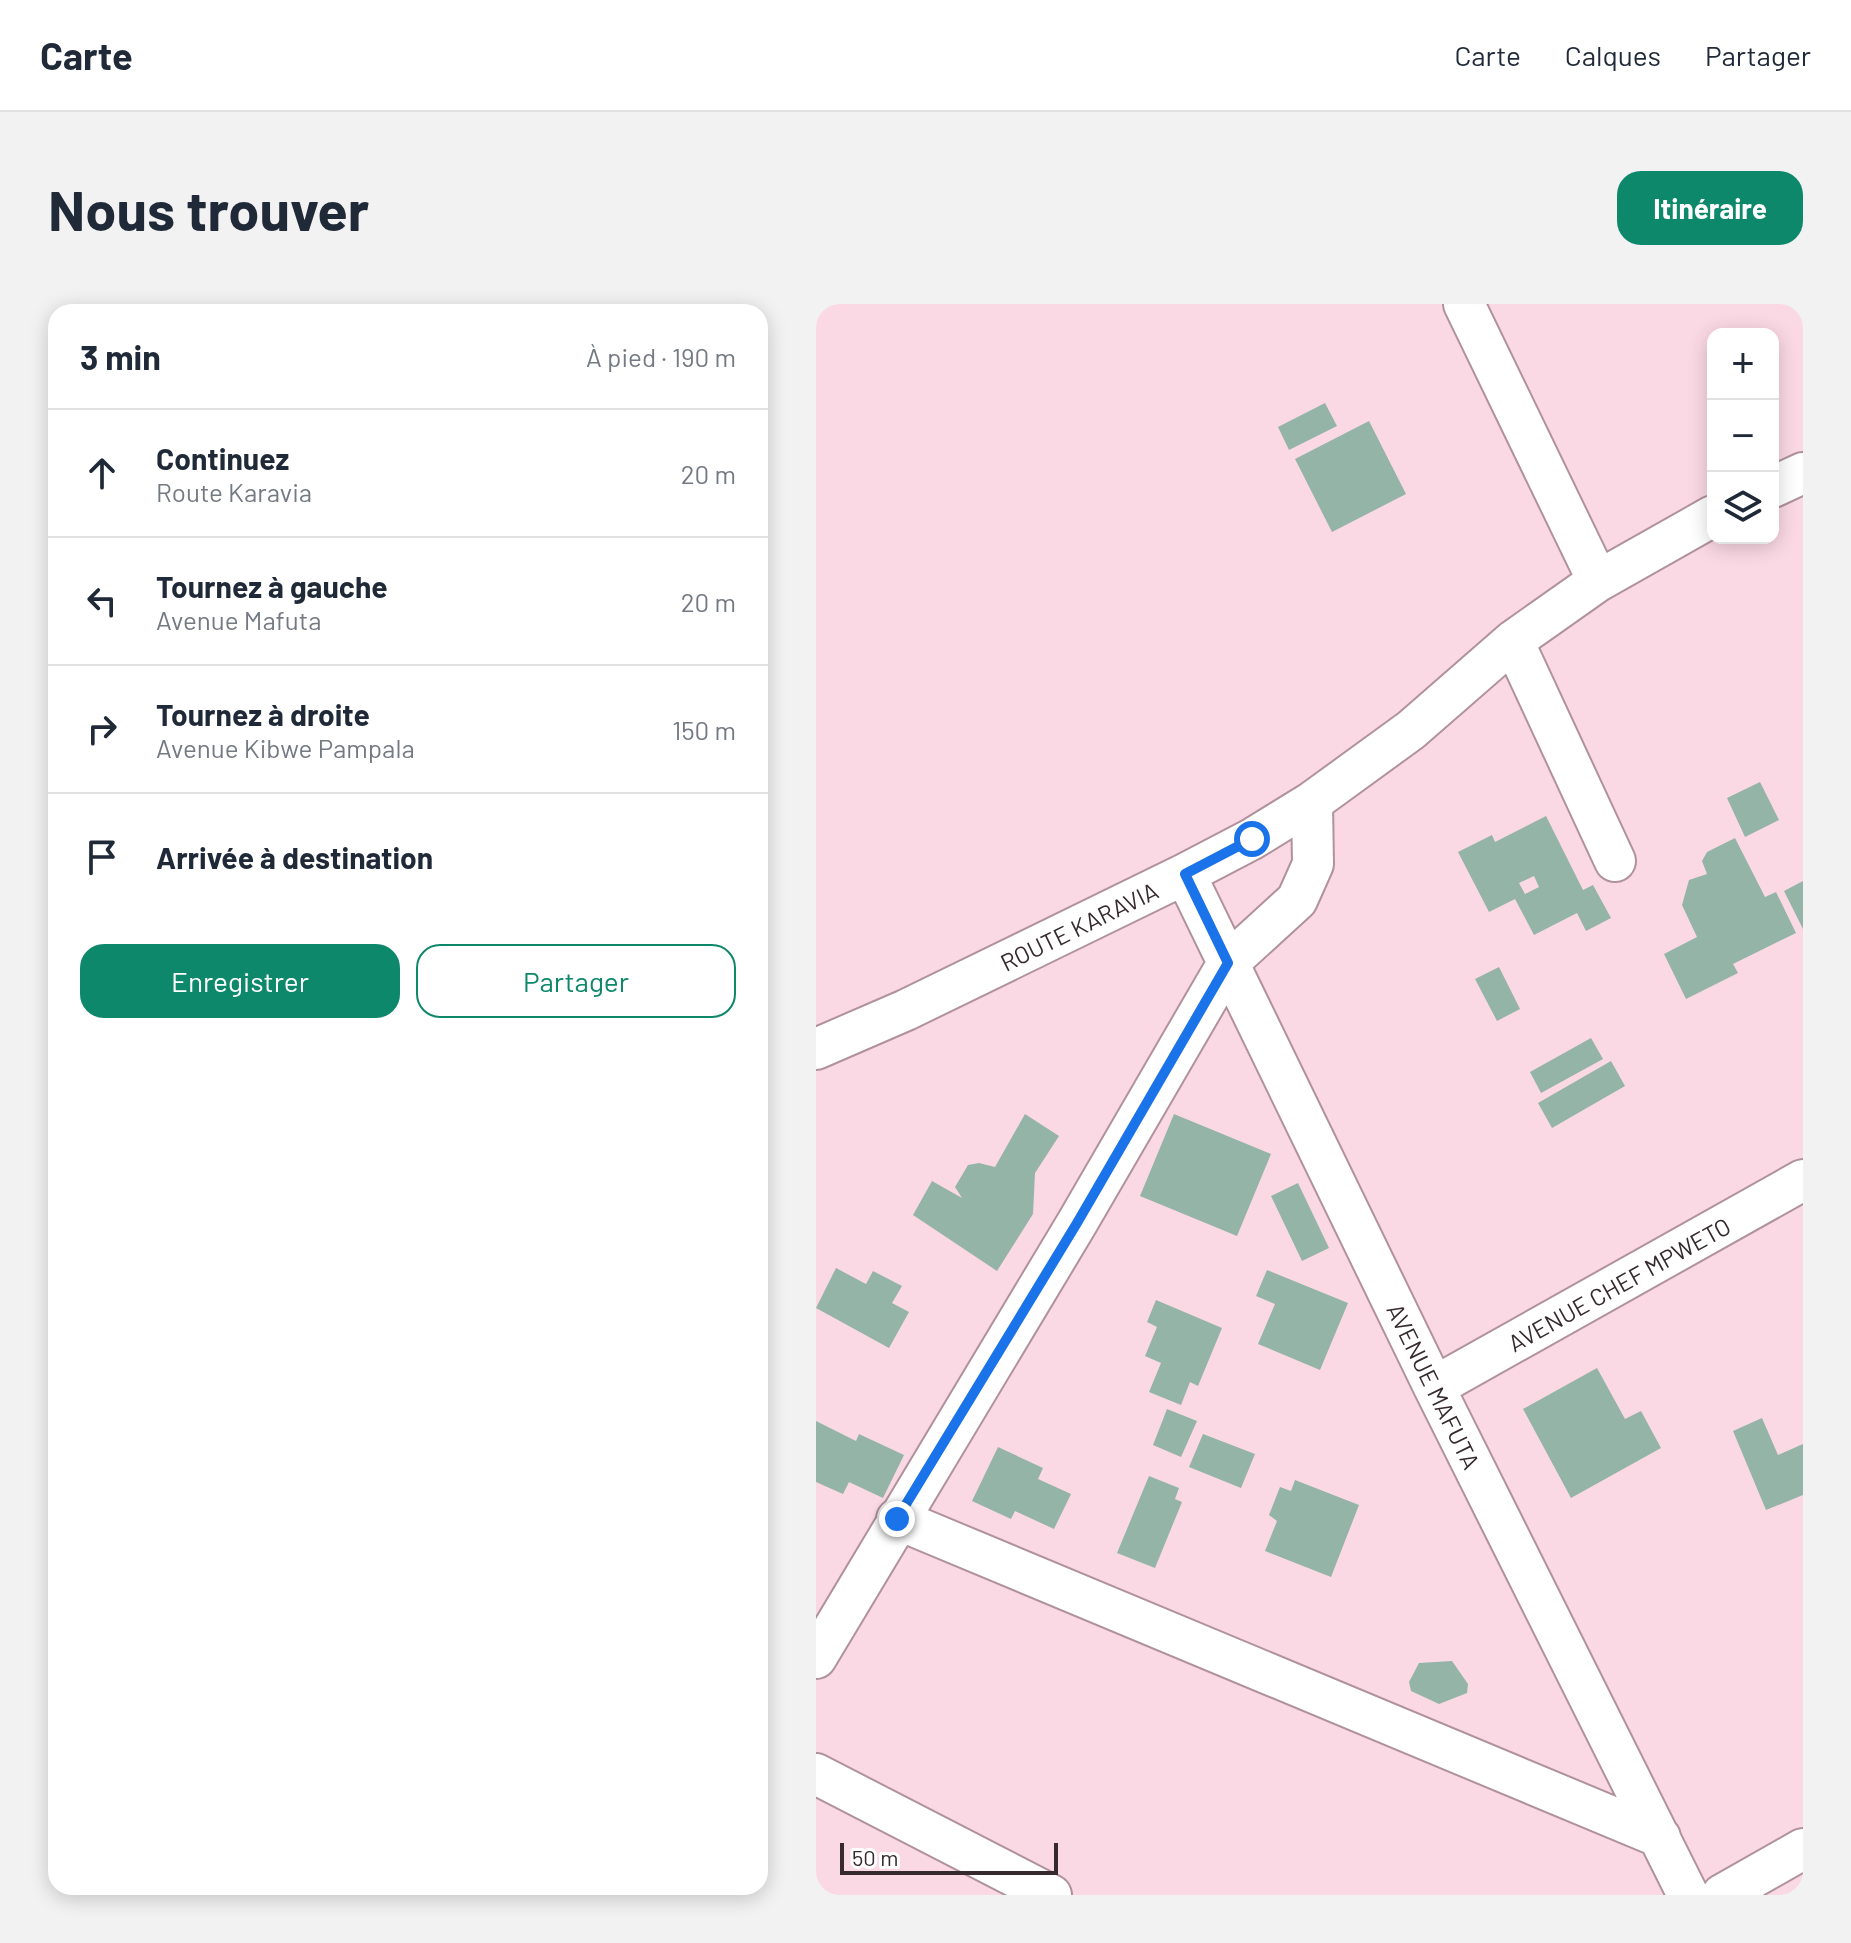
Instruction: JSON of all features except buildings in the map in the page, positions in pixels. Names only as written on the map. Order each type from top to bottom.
[{"type":"street","points":[[1464,304],[1598,581]]},
{"type":"street","points":[[1779,484],[1803,473]]},
{"type":"street","name":"ROUTE KARAVIA","points":[[816,1049],[920,1003],[1252,839],[1312,802],[1411,730],[1498,653],[1598,581],[1707,519]]},
{"type":"street","points":[[1498,653],[1615,861]]},
{"type":"street","points":[[816,1658],[1077,1223],[1228,963],[1297,900],[1313,864],[1312,802]]},
{"type":"street","name":"AVENUE MAFUTA","points":[[1185,874],[1434,1387],[1688,1895]]},
{"type":"street","name":"AVENUE CHEF MPWETO","points":[[1434,1387],[1803,1180]]},
{"type":"street","points":[[897,1519],[1660,1837]]},
{"type":"street","points":[[816,1774],[1051,1895]]},
{"type":"street","points":[[1722,1895],[1803,1849]]},
{"type":"route","points":[[897,1519],[1077,1223],[1228,963],[1185,874],[1252,839]]}]
